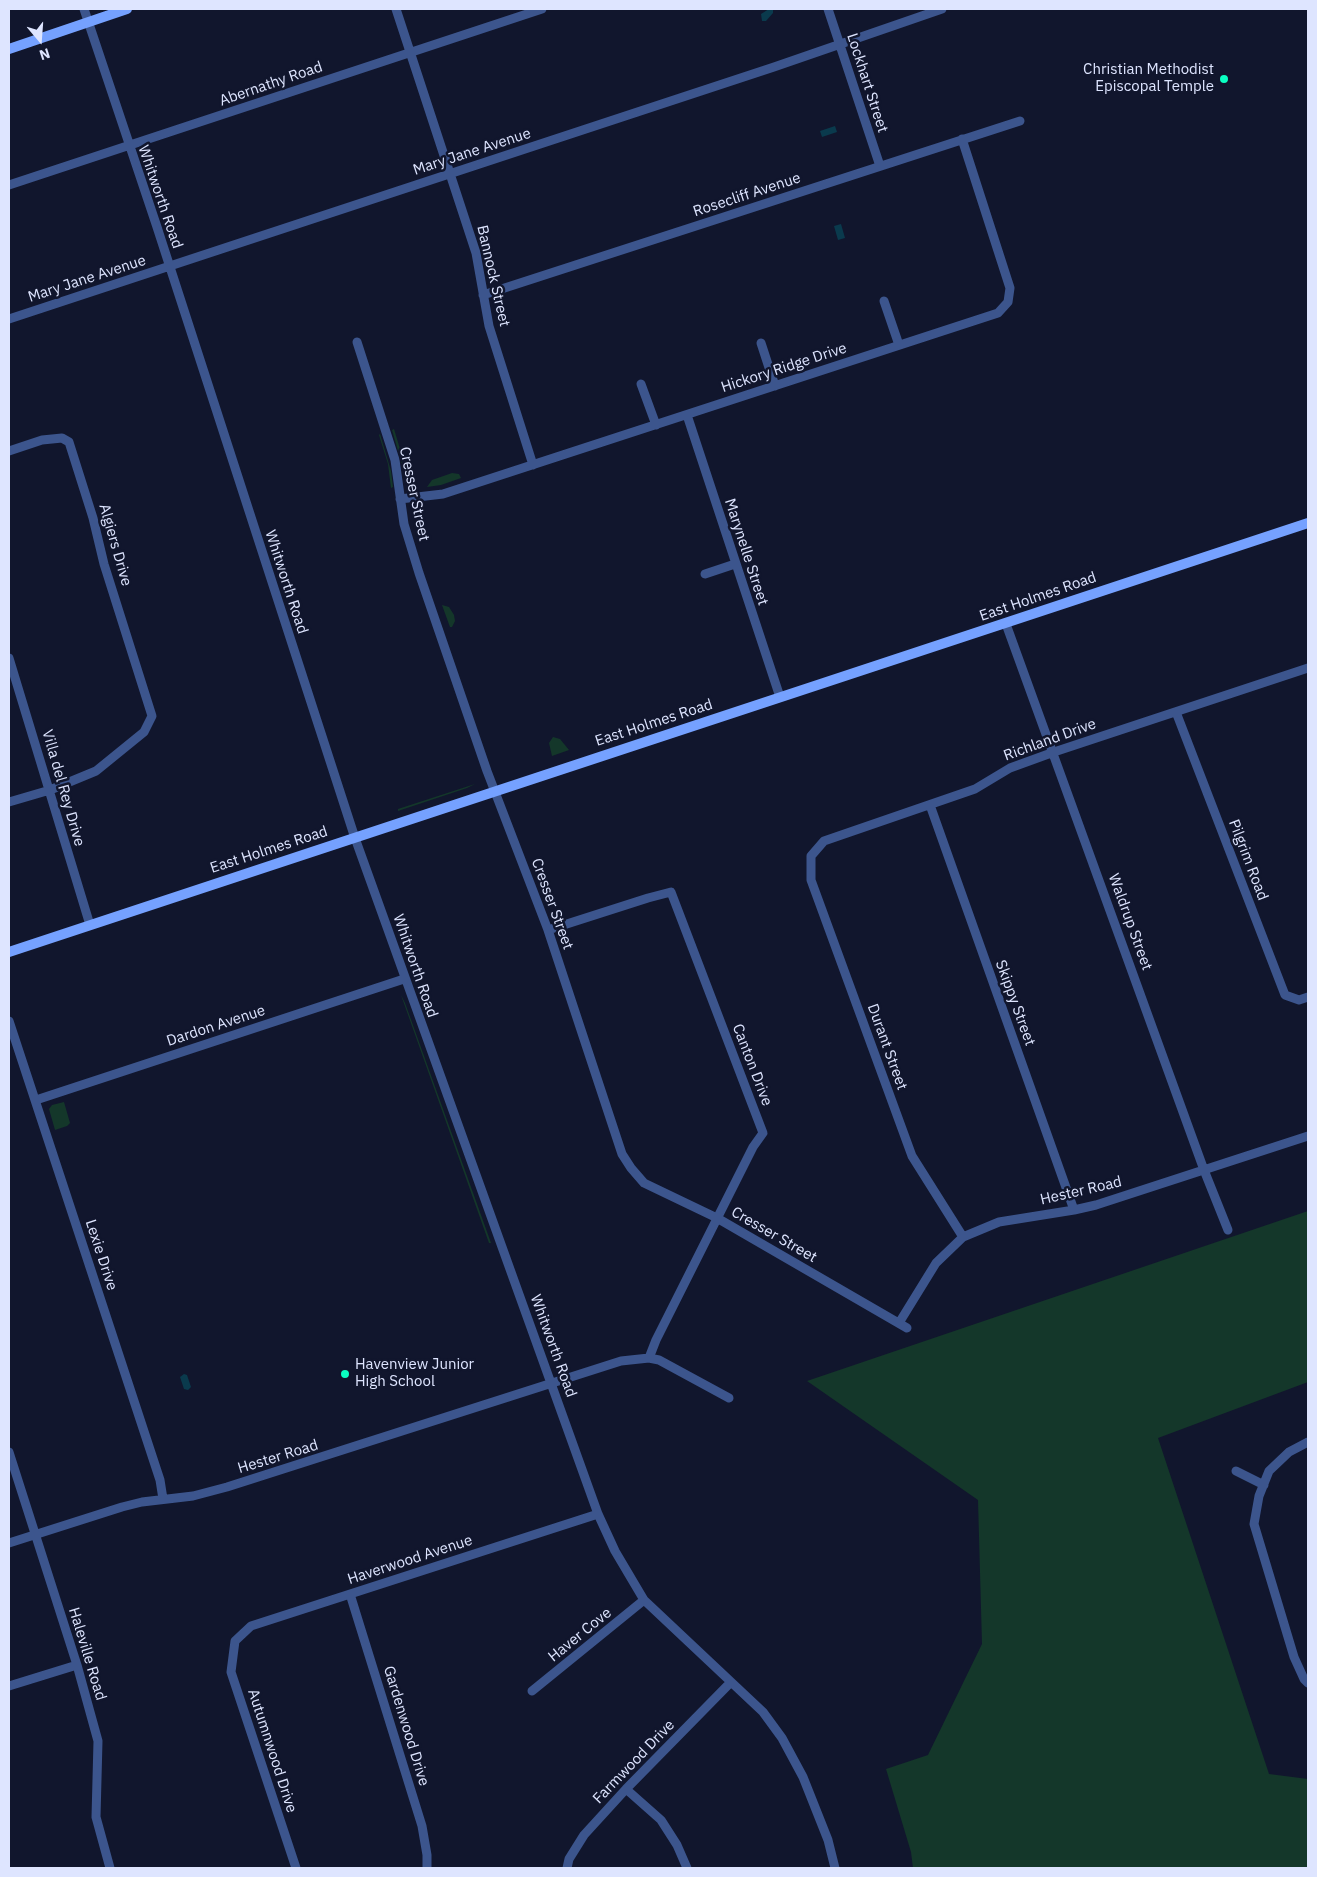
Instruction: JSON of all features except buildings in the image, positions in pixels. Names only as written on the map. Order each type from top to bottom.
[{"type":"main road","points":[[9,49],[127,9]]},
{"type":"main road","name":"East Holmes Road","points":[[9,952],[1308,523]]},
{"type":"street","name":"Whitworth Road","points":[[84,9],[355,838],[598,1514],[615,1551],[644,1600],[763,1712],[782,1738],[803,1777],[828,1840],[835,1868]]},
{"type":"street","name":"Bannock Street","points":[[396,9],[476,253],[489,326],[533,465]]},
{"type":"street","name":"Abernathy Road","points":[[9,185],[542,9]]},
{"type":"street","name":"Lockhart Street","points":[[828,9],[880,166]]},
{"type":"street","name":"Mary Jane Avenue","points":[[9,319],[839,45],[942,9]]},
{"type":"street","name":"Rosecliff Avenue","points":[[483,295],[1020,121]]},
{"type":"street","name":"Hickory Ridge Drive","points":[[400,499],[443,494],[998,312],[1008,302],[1010,288],[962,140]]},
{"type":"street","points":[[884,301],[899,345]]},
{"type":"street","name":"Cresser Street","points":[[357,342],[395,460],[404,524],[414,556],[495,792],[548,930],[622,1154],[644,1183],[718,1218],[903,1325]]},
{"type":"street","points":[[761,343],[775,386]]},
{"type":"street","points":[[641,384],[656,425]]},
{"type":"street","name":"Marynelle Street","points":[[686,415],[780,697]]},
{"type":"street","name":"Algiers Drive","points":[[9,451],[42,440],[62,438],[69,442],[93,518],[104,564],[152,716],[144,732],[96,771],[50,790]]},
{"type":"street","points":[[704,574],[735,564]]},
{"type":"street","name":"Waldrup Street","points":[[1006,624],[1204,1170],[1228,1230]]},
{"type":"street","name":"Villa del Rey Drive","points":[[9,658],[90,925]]},
{"type":"street","name":"Richland Drive","points":[[811,856],[824,841],[975,789],[1010,768],[1308,668]]},
{"type":"street","name":"Pilgrim Road","points":[[1176,712],[1285,995],[1299,1000],[1308,997]]},
{"type":"street","points":[[9,802],[50,790]]},
{"type":"street","name":"Skippy Street","points":[[930,805],[1074,1210]]},
{"type":"street","name":"Durant Street","points":[[811,856],[811,880],[912,1156],[963,1237]]},
{"type":"street","name":"Canton Drive","points":[[548,930],[671,892],[762,1133],[753,1147],[656,1340],[649,1358]]},
{"type":"street","name":"Dardon Avenue","points":[[36,1100],[404,978]]},
{"type":"street","name":"Lexie Drive","points":[[9,1021],[160,1480],[163,1499]]},
{"type":"street","name":"Hester Road","points":[[903,1325],[936,1263],[963,1237],[999,1222],[1074,1210],[1308,1136]]},
{"type":"street","points":[[649,1358],[672,1366],[730,1398]]},
{"type":"street","name":"Hester Road","points":[[9,1543],[122,1507],[163,1499],[193,1496],[226,1487],[621,1361],[649,1358]]},
{"type":"street","points":[[1308,1442],[1289,1452],[1269,1471],[1259,1496],[1254,1524],[1294,1657],[1308,1684]]},
{"type":"street","name":"Haleville Road","points":[[9,1452],[77,1665],[98,1741],[96,1817],[110,1868]]},
{"type":"street","points":[[1236,1471],[1264,1485]]},
{"type":"street","name":"Haverwood Avenue","points":[[235,1641],[251,1626],[598,1514]]},
{"type":"street","name":"Gardenwood Drive","points":[[350,1594],[422,1826],[427,1855],[427,1868]]},
{"type":"street","name":"Haver Cove","points":[[532,1691],[644,1600]]},
{"type":"street","name":"Autumnwood Drive","points":[[235,1641],[231,1672],[296,1868]]},
{"type":"street","points":[[9,1686],[77,1665]]},
{"type":"street","name":"Farmwood Drive","points":[[567,1868],[569,1859],[584,1836],[626,1789],[731,1682]]},
{"type":"street","points":[[626,1789],[661,1820],[677,1845],[687,1868]]},
{"type":"green space","points":[[394,429],[403,459],[408,485],[392,430]]},
{"type":"green space","points":[[380,434],[391,471],[393,487],[391,488],[388,464]]},
{"type":"green space","points":[[452,473],[459,474],[461,478],[441,485],[427,487],[432,480]]},
{"type":"green space","points":[[442,605],[449,607],[454,615],[455,621],[452,627],[450,627]]},
{"type":"green space","points":[[553,737],[560,739],[569,750],[552,756],[549,743]]},
{"type":"green space","points":[[475,784],[467,788],[398,811],[398,809]]},
{"type":"green space","points":[[401,995],[405,1003],[491,1243],[489,1243]]},
{"type":"green space","points":[[64,1102],[70,1123],[55,1130],[49,1109],[52,1105]]},
{"type":"green space","points":[[1308,1211],[1308,1382],[1158,1438],[1269,1774],[1308,1779],[1308,1868],[913,1868],[911,1852],[886,1769],[928,1755],[982,1644],[978,1500],[807,1381]]},
{"type":"water","points":[[769,9],[773,10],[773,13],[766,21],[762,21],[761,14]]},
{"type":"water","points":[[835,126],[837,132],[822,137],[820,131]]},
{"type":"water","points":[[841,224],[845,238],[838,240],[834,226]]},
{"type":"water","points":[[184,1374],[187,1375],[191,1387],[188,1390],[184,1389],[180,1377]]},
{"type":"place","name":"Christian Methodist Episcopal Temple","points":[[1224,79]]},
{"type":"place","name":"Havenview Junior High School","points":[[345,1374]]}]
